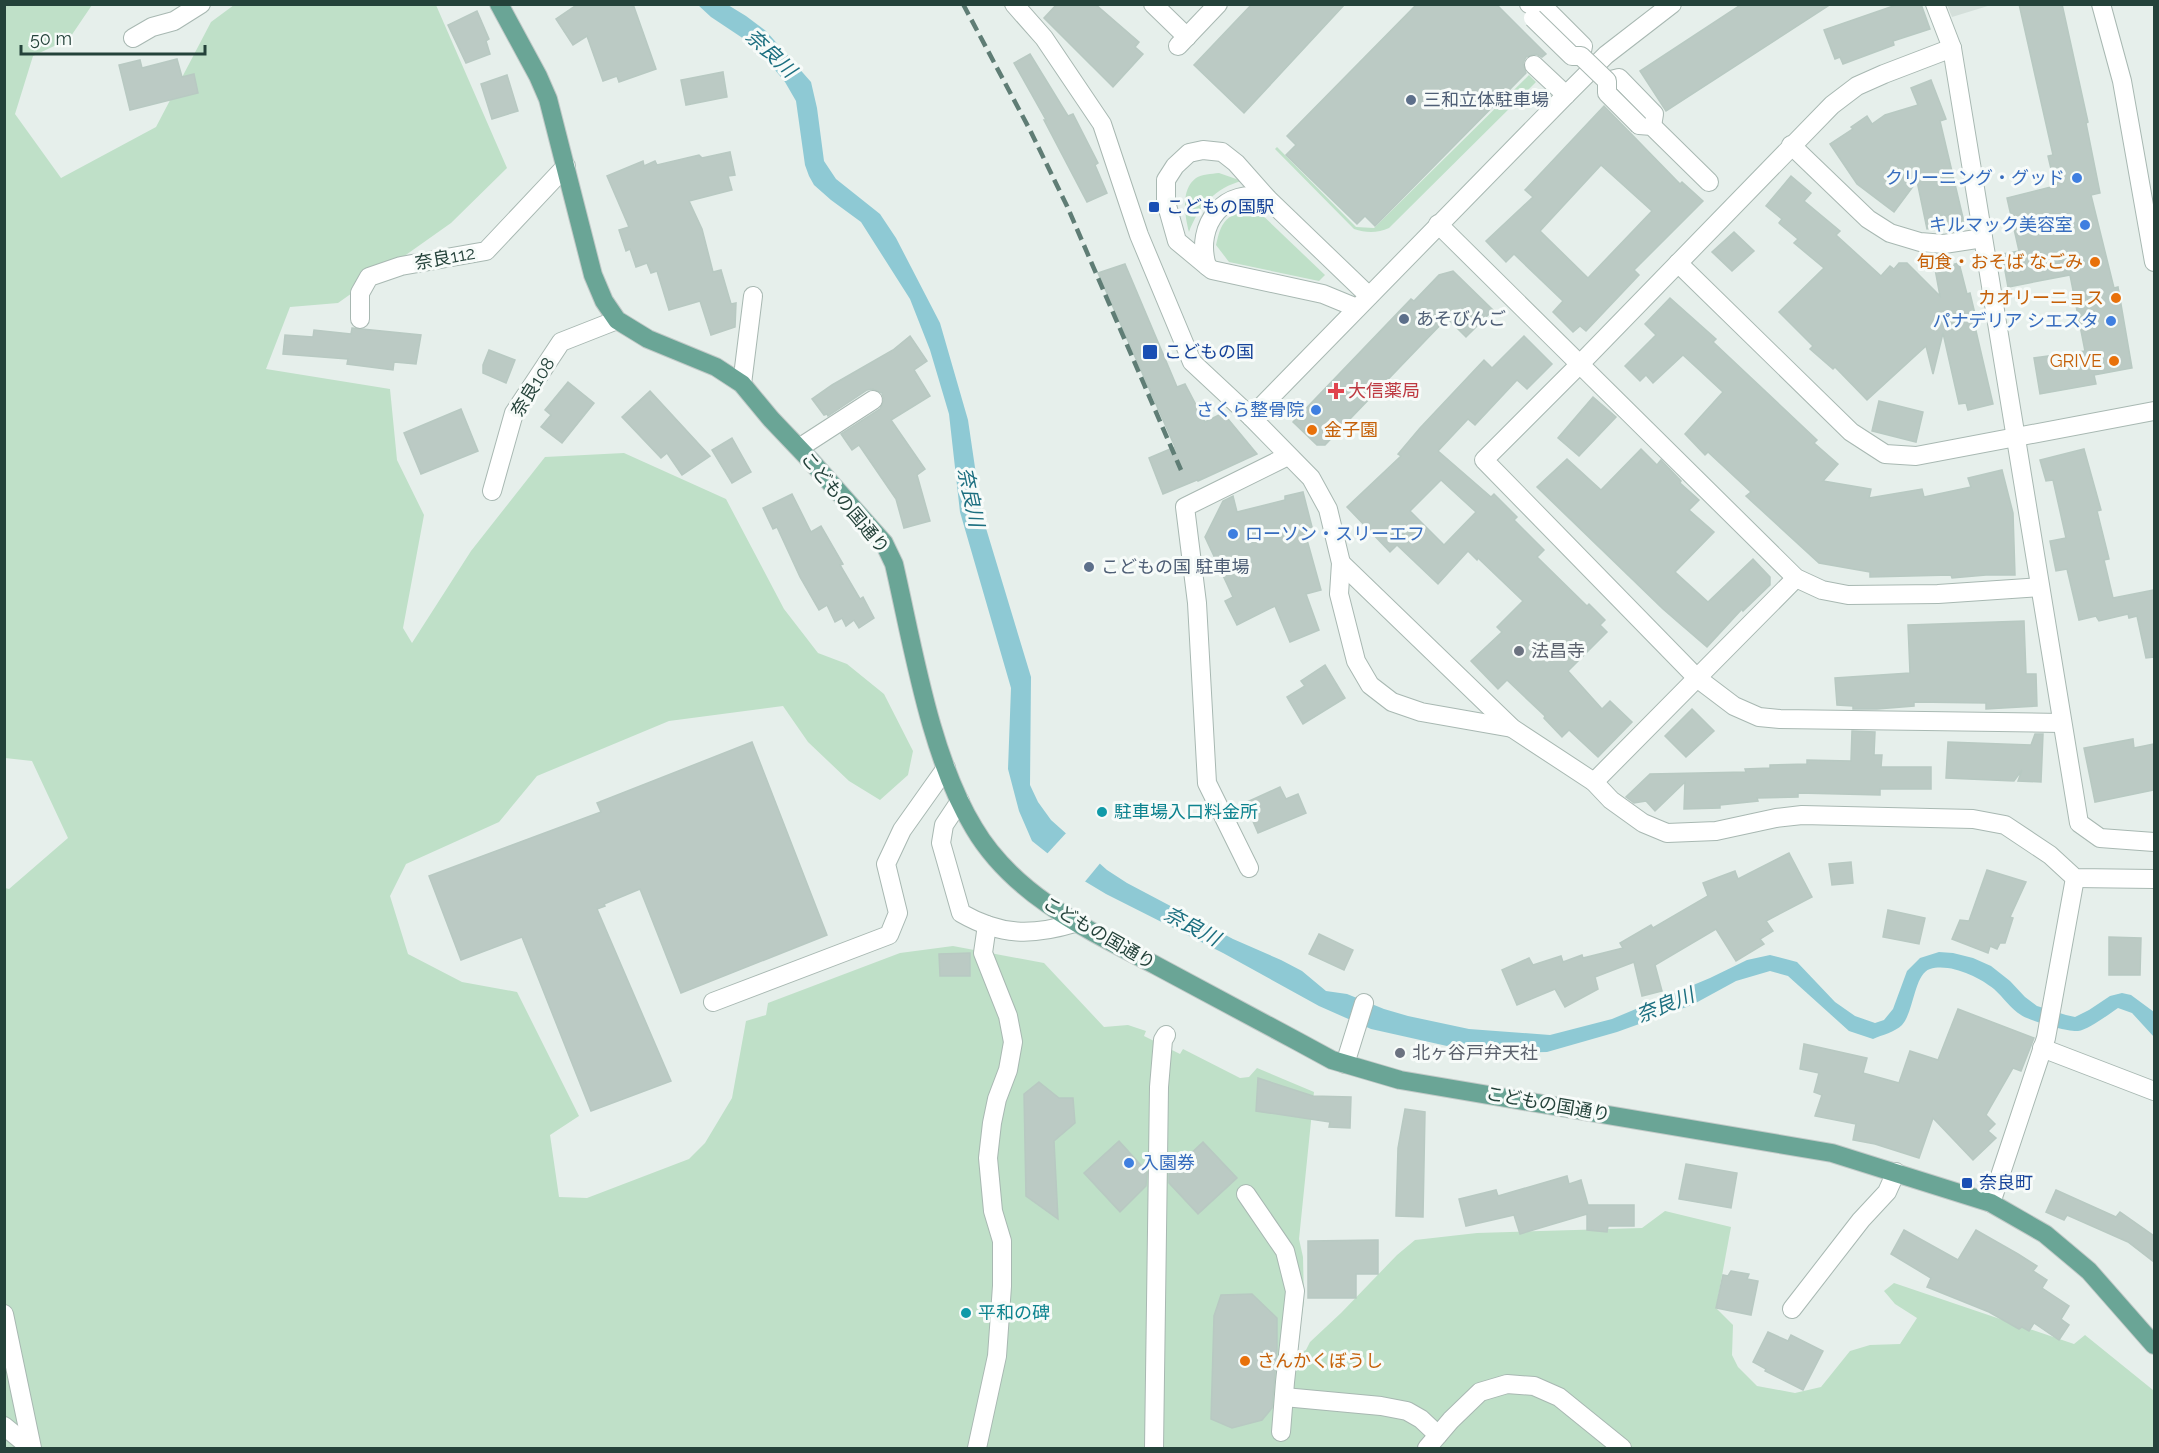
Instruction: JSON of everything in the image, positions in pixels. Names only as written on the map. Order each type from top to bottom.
[{"type":"main road","name":"こどもの国通り","points":[[499,4],[548,99],[593,275],[604,301],[617,320],[648,339],[716,368],[742,384],[884,543],[894,564],[929,713],[946,768],[960,801],[974,829],[998,860],[1039,898],[1075,923],[1332,1060],[1400,1080],[1832,1153],[1991,1203],[2045,1234],[2089,1271],[2154,1345]]},
{"type":"street","points":[[133,38],[152,27],[174,21],[201,4]]},
{"type":"street","points":[[1014,4],[1044,38],[1102,124],[1139,235],[1192,362],[1311,478],[1328,509],[1341,563],[1339,594],[1356,661],[1370,685],[1392,702],[1421,712],[1512,728]]},
{"type":"street","points":[[1153,4],[1182,41],[1218,4]]},
{"type":"street","points":[[1251,417],[1566,95],[1606,56],[1672,4]]},
{"type":"street","points":[[1935,4],[1952,48],[2079,823],[2100,838],[2154,842]]},
{"type":"street","points":[[2101,4],[2122,81],[2154,262]]},
{"type":"street","points":[[1534,8],[1572,56],[1581,56],[1607,81],[1607,93],[1649,121],[1709,182]]},
{"type":"street","points":[[1952,48],[1857,86],[1832,105],[1484,460],[1697,678],[1734,706],[1759,717],[2062,723]]},
{"type":"street","points":[[1534,65],[1566,95]]},
{"type":"street","points":[[1791,145],[1868,219],[1890,233],[1920,242],[1944,244],[1983,238]]},
{"type":"street","points":[[1203,150],[1222,152],[1236,163],[1363,302],[1212,270],[1177,241],[1166,202],[1166,180],[1175,166],[1190,153],[1203,150]]},
{"type":"street","name":"奈良112","points":[[360,319],[360,293],[369,277],[400,266],[486,251],[566,166]]},
{"type":"street","points":[[1207,266],[1203,255],[1203,242],[1214,215],[1228,201],[1242,196],[1256,195],[1268,199]]},
{"type":"street","points":[[1438,224],[1796,578],[1822,590],[1848,596],[1938,594],[2040,587]]},
{"type":"street","points":[[1678,263],[1851,432],[1885,454],[1916,456],[2154,411]]},
{"type":"street","points":[[742,384],[753,296]]},
{"type":"street","name":"奈良108","points":[[492,491],[514,413],[561,342],[617,320]]},
{"type":"street","points":[[799,448],[873,400]]},
{"type":"street","points":[[1249,868],[1207,783],[1197,603],[1185,507],[1288,456]]},
{"type":"street","points":[[1341,563],[1512,728],[1594,782],[1611,800],[1643,823],[1667,833],[1716,831],[1776,818],[1802,815],[1961,819],[2005,825],[2050,855],[2075,878],[2154,879]]},
{"type":"street","points":[[1594,782],[1796,578]]},
{"type":"street","points":[[713,1002],[889,936],[898,913],[886,864],[902,830],[946,768]]},
{"type":"street","points":[[960,801],[944,825],[941,843],[961,913],[977,922],[1017,933],[1051,931],[1075,923]]},
{"type":"street","points":[[1991,1203],[2044,1043],[2075,878]]},
{"type":"street","points":[[977,1449],[997,1356],[1002,1286],[1002,1241],[993,1211],[988,1158],[992,1122],[997,1099],[1008,1070],[1013,1042],[1008,1016],[983,953],[987,925]]},
{"type":"street","points":[[1346,1064],[1364,1003]]},
{"type":"street","points":[[1154,1449],[1159,1087],[1163,1040],[1166,1035]]},
{"type":"street","points":[[2044,1043],[2154,1091]]},
{"type":"street","points":[[1792,1309],[1855,1228],[1887,1192],[1896,1172]]},
{"type":"street","points":[[1246,1194],[1285,1251],[1295,1291],[1281,1432]]},
{"type":"street","points":[[4,1314],[32,1448]]},
{"type":"street","points":[[1284,1397],[1381,1406],[1407,1411],[1421,1419],[1433,1442],[1480,1392],[1507,1384],[1534,1386],[1559,1397],[1622,1449]]},
{"type":"street","points":[[4,1426],[32,1448]]},
{"type":"shaded area","points":[[1947,5],[1991,5],[1952,17]]},
{"type":"green space","points":[[5,5],[92,5],[69,39],[33,56],[15,114],[61,178],[156,127],[211,22],[234,5],[436,5],[507,168],[451,223],[338,303],[290,307],[266,369],[390,389],[397,460],[424,515],[403,628],[412,643],[471,551],[545,457],[624,453],[726,499],[784,609],[818,653],[847,664],[884,694],[913,751],[908,775],[880,800],[849,781],[808,742],[783,706],[669,721],[537,776],[499,822],[406,864],[390,896],[408,954],[462,982],[517,992],[579,1116],[550,1135],[559,1197],[587,1198],[689,1159],[705,1143],[732,1098],[746,1021],[766,1015],[768,1003],[900,953],[953,946],[1044,963],[1104,1027],[1128,1025],[1146,1031],[1144,1036],[1180,1054],[1183,1049],[1240,1078],[1249,1077],[1257,1068],[1314,1092],[1299,1239],[1303,1257],[1304,1301],[1296,1355],[1306,1350],[1310,1342],[1415,1240],[1477,1233],[1642,1228],[1665,1211],[1731,1227],[1716,1308],[1733,1325],[1732,1355],[1738,1367],[1757,1386],[1795,1393],[1821,1387],[1850,1351],[1870,1345],[1900,1344],[1917,1318],[1895,1304],[1884,1291],[1894,1283],[2074,1344],[2085,1335],[2153,1390],[2153,1448],[5,1448],[5,888],[9,889],[68,838],[32,761],[5,758]]},
{"type":"green space","points":[[1529,75],[1536,82],[1385,230],[1372,232],[1354,229],[1275,149],[1277,147],[1356,227],[1374,228]]},
{"type":"green space","points":[[1219,173],[1242,181],[1224,188],[1209,199],[1197,214],[1189,232],[1185,204],[1191,183],[1198,177]]},
{"type":"green space","points":[[1248,208],[1257,210],[1325,275],[1319,281],[1229,262],[1216,245],[1220,231],[1225,221]]},
{"type":"water","name":"奈良川","points":[[698,5],[728,5],[746,16],[766,31],[811,82],[824,161],[836,179],[880,214],[896,238],[940,323],[968,420],[982,515],[1031,677],[1030,785],[1038,802],[1051,820],[1107,870],[1233,939],[1302,971],[1326,991],[1347,994],[1408,1016],[1469,1029],[1550,1035],[1612,1019],[1747,960],[1770,955],[1797,962],[1835,1002],[1855,1016],[1875,1023],[1884,1020],[1893,1009],[1907,971],[1920,958],[1939,952],[1973,958],[1991,966],[2037,1006],[2066,1015],[2075,1017],[2110,996],[2122,993],[2131,995],[2154,1012],[2154,1037],[2132,1013],[2118,1008],[2093,1025],[2078,1031],[2040,1023],[2017,1012],[1994,989],[1980,980],[1964,972],[1938,968],[1930,969],[1921,978],[1902,1025],[1873,1039],[1849,1031],[1788,976],[1770,971],[1736,981],[1692,1005],[1617,1032],[1547,1052],[1501,1053],[1447,1046],[1371,1029],[1319,1006],[1076,876],[1032,841],[1019,811],[1008,769],[1011,688],[960,512],[949,414],[930,350],[910,299],[861,222],[814,185],[805,165],[796,101],[785,82],[756,47],[711,17]]},
{"type":"pier","points":[[1068,831],[1102,861],[1083,884],[1045,856]]},
{"type":"building","points":[[578,4],[633,4],[656,69],[619,82],[617,76],[603,81],[587,36],[573,45],[556,19]]},
{"type":"building","points":[[1057,4],[1095,4],[1139,42],[1135,47],[1143,54],[1113,87],[1044,18]]},
{"type":"building","points":[[1252,4],[1345,4],[1244,113],[1194,65]]},
{"type":"building","name":"三和立体駐車場","points":[[1417,4],[1496,4],[1546,54],[1542,57],[1536,54],[1526,57],[1523,63],[1526,73],[1375,226],[1365,216],[1357,224],[1286,155],[1296,145],[1287,136]]},
{"type":"building","points":[[1742,4],[1831,4],[1666,111],[1640,71]]},
{"type":"building","points":[[1899,4],[1921,4],[1930,29],[1893,41],[1894,45],[1843,64],[1840,57],[1835,59],[1824,30]]},
{"type":"building","points":[[2019,4],[2062,4],[2088,122],[2086,123],[2100,193],[2091,195],[2114,288],[2118,287],[2132,368],[2094,375],[2096,384],[2040,394],[2034,358],[2085,351],[2070,275],[2008,287],[2002,254],[2019,251],[2007,198],[2055,186],[2048,156],[2053,155]]},
{"type":"building","points":[[477,11],[489,39],[486,41],[490,54],[466,63],[448,25]]},
{"type":"building","points":[[1030,54],[1068,116],[1073,114],[1098,163],[1095,165],[1107,193],[1087,202],[1044,120],[1046,120],[1014,63]]},
{"type":"building","points":[[177,59],[182,77],[194,74],[198,93],[130,110],[119,65],[140,60],[142,68]]},
{"type":"building","points":[[723,72],[727,97],[686,105],[681,80]]},
{"type":"building","points":[[507,75],[518,111],[492,119],[481,84]]},
{"type":"building","points":[[1931,80],[1946,119],[1940,121],[1964,222],[1927,229],[1917,181],[1894,212],[1857,184],[1830,144],[1853,129],[1851,127],[1867,116],[1872,124],[1885,115],[1918,105],[1911,88]]},
{"type":"building","points":[[1604,106],[1680,184],[1682,182],[1703,201],[1634,270],[1639,275],[1586,331],[1580,326],[1573,332],[1553,312],[1563,301],[1514,254],[1506,262],[1486,241],[1533,197],[1525,190]],"holes":[[[1601,165],[1652,211],[1588,278],[1540,231]]]},
{"type":"building","points":[[730,152],[735,175],[728,176],[732,190],[689,201],[702,229],[713,272],[721,270],[731,304],[736,303],[735,327],[711,335],[700,301],[669,310],[657,271],[651,273],[647,263],[636,267],[630,249],[626,251],[619,230],[629,227],[607,176],[643,161],[644,166],[655,161],[657,165],[699,155],[702,158]]},
{"type":"building","points":[[1791,176],[1811,193],[1804,201],[1840,231],[1836,235],[1881,276],[1890,266],[1894,269],[1899,263],[1907,263],[1940,296],[1935,269],[1959,263],[1967,294],[1970,293],[1976,318],[1973,318],[1993,404],[1968,410],[1966,403],[1959,404],[1943,333],[1933,374],[1926,346],[1867,400],[1835,367],[1833,369],[1810,349],[1813,346],[1779,312],[1824,268],[1794,243],[1798,239],[1779,223],[1782,219],[1766,206]]},
{"type":"building","points":[[1734,232],[1754,251],[1732,271],[1712,252]]},
{"type":"building","points":[[1125,264],[1177,387],[1185,384],[1205,422],[1223,413],[1257,454],[1163,494],[1149,458],[1175,447],[1098,273]]},
{"type":"building","points":[[1453,271],[1493,310],[1466,337],[1447,318],[1325,445],[1317,445],[1293,422],[1411,299],[1414,301],[1439,275]]},
{"type":"building","points":[[1670,298],[1716,339],[1713,342],[1817,440],[1814,443],[1838,464],[1823,481],[1871,489],[1869,498],[1922,489],[1924,497],[1971,487],[1968,478],[2002,470],[2013,513],[2015,575],[1952,578],[1951,575],[1870,577],[1870,572],[1819,563],[1746,496],[1751,492],[1708,452],[1705,455],[1685,434],[1723,392],[1683,355],[1653,383],[1646,375],[1640,381],[1625,366],[1656,335],[1645,324]]},
{"type":"building","points":[[352,328],[421,335],[416,364],[394,362],[393,370],[347,364],[348,359],[283,354],[285,335],[313,337],[314,330],[351,334]]},
{"type":"building","points":[[910,336],[927,361],[914,370],[930,396],[891,420],[925,469],[917,475],[930,521],[904,528],[896,499],[859,445],[852,450],[841,434],[880,409],[884,400],[882,393],[873,389],[867,390],[828,416],[824,415],[812,399],[893,350]]},
{"type":"building","points":[[1524,336],[1552,364],[1527,389],[1517,380],[1475,425],[1468,419],[1438,451],[1491,497],[1494,494],[1517,517],[1514,520],[1544,550],[1537,557],[1587,606],[1589,604],[1605,620],[1600,625],[1607,632],[1568,671],[1602,709],[1610,701],[1632,722],[1598,757],[1569,730],[1562,737],[1544,718],[1545,716],[1507,680],[1498,689],[1471,661],[1502,632],[1497,627],[1523,601],[1468,551],[1438,584],[1397,545],[1390,552],[1347,507],[1401,456],[1398,454],[1420,428],[1484,360],[1492,368]],"holes":[[[1441,480],[1476,512],[1444,545],[1410,511]]]},
{"type":"building","points":[[489,350],[515,360],[506,383],[483,373],[483,365]]},
{"type":"building","points":[[568,382],[594,403],[562,443],[541,427],[551,415],[545,410]]},
{"type":"building","points":[[650,391],[710,456],[682,475],[667,453],[661,458],[622,417]]},
{"type":"building","points":[[1593,397],[1616,417],[1579,456],[1558,438]]},
{"type":"building","points":[[1879,401],[1923,412],[1916,442],[1872,431]]},
{"type":"building","points":[[461,409],[478,451],[421,474],[404,433]]},
{"type":"building","points":[[732,438],[751,472],[732,483],[712,450]]},
{"type":"building","points":[[1641,449],[1657,465],[1661,460],[1681,481],[1680,483],[1699,500],[1689,510],[1714,532],[1675,572],[1708,602],[1753,559],[1770,577],[1770,585],[1743,611],[1742,609],[1707,647],[1663,609],[1537,487],[1567,459],[1601,490]]},
{"type":"building","points":[[2084,449],[2101,510],[2097,511],[2109,559],[2104,560],[2113,598],[2154,590],[2154,657],[2146,658],[2137,616],[2129,618],[2128,614],[2099,621],[2096,616],[2079,620],[2067,569],[2056,571],[2050,541],[2066,538],[2053,480],[2046,481],[2040,460]]},
{"type":"building","points":[[1303,492],[1312,527],[1304,529],[1321,590],[1306,594],[1319,630],[1290,642],[1275,606],[1237,625],[1225,601],[1233,597],[1205,537],[1223,501],[1233,496],[1237,512],[1285,500],[1285,496]]},
{"type":"building","points":[[792,494],[811,532],[821,526],[843,564],[840,565],[860,599],[863,597],[874,618],[859,628],[854,620],[846,626],[842,618],[835,622],[827,605],[819,610],[800,577],[777,527],[773,529],[763,508]]},
{"type":"building","points":[[2024,621],[2026,674],[2036,674],[2037,706],[1986,709],[1986,703],[1914,702],[1914,706],[1853,709],[1853,706],[1837,705],[1835,678],[1910,673],[1908,625]]},
{"type":"building","points":[[1325,665],[1345,698],[1303,724],[1287,697],[1305,686],[1301,681]]},
{"type":"building","points":[[1692,709],[1714,731],[1686,757],[1665,736]]},
{"type":"building","points":[[1852,731],[1875,732],[1874,755],[1882,755],[1881,767],[1931,767],[1931,789],[1880,789],[1880,795],[1798,793],[1798,797],[1757,798],[1758,801],[1720,805],[1720,808],[1684,809],[1685,782],[1655,811],[1646,801],[1634,803],[1626,797],[1650,774],[1746,772],[1745,769],[1770,768],[1770,765],[1807,764],[1807,760],[1851,761]]},
{"type":"building","points":[[2035,734],[2043,734],[2041,782],[2018,781],[2022,770],[2014,781],[1946,778],[1948,742],[2031,745]]},
{"type":"building","points":[[2133,739],[2134,748],[2154,744],[2154,790],[2095,802],[2084,748]]},
{"type":"building","points":[[752,742],[827,935],[681,993],[640,889],[597,909],[671,1081],[591,1111],[522,937],[461,960],[429,876],[601,812],[597,803]]},
{"type":"building","points":[[1280,787],[1286,799],[1298,794],[1306,813],[1258,833],[1245,803]]},
{"type":"building","points":[[1789,853],[1812,897],[1766,921],[1773,931],[1760,939],[1764,944],[1736,961],[1716,929],[1655,965],[1662,991],[1642,996],[1634,962],[1595,977],[1598,989],[1565,1007],[1555,989],[1517,1005],[1502,970],[1529,958],[1533,965],[1561,956],[1563,962],[1582,955],[1583,958],[1623,948],[1620,943],[1651,925],[1653,928],[1708,896],[1703,883],[1735,871],[1738,879]]},
{"type":"building","points":[[1851,862],[1853,883],[1832,885],[1829,864]]},
{"type":"building","points":[[1987,870],[2026,882],[2010,917],[2013,918],[2005,943],[2000,943],[1997,949],[1990,946],[1988,953],[1952,939],[1960,920],[1969,921]]},
{"type":"building","points":[[1888,910],[1925,918],[1919,944],[1883,937]]},
{"type":"building","points":[[1319,934],[1353,950],[1344,970],[1309,954]]},
{"type":"building","points":[[2109,937],[2141,938],[2140,975],[2109,975]]},
{"type":"building","points":[[970,953],[970,976],[940,976],[939,954]]},
{"type":"building","points":[[1958,1009],[2034,1038],[2021,1071],[2013,1068],[1986,1115],[1995,1124],[1988,1131],[1996,1138],[1973,1160],[1933,1118],[1919,1158],[1875,1144],[1853,1140],[1856,1124],[1815,1116],[1822,1095],[1814,1092],[1819,1073],[1800,1069],[1804,1044],[1867,1058],[1863,1073],[1899,1083],[1910,1051],[1938,1060]]},
{"type":"building","points":[[1258,1078],[1313,1096],[1351,1097],[1350,1128],[1329,1127],[1330,1122],[1256,1111]]},
{"type":"building","points":[[1039,1082],[1059,1098],[1073,1098],[1075,1123],[1054,1141],[1058,1219],[1026,1196],[1024,1094]]},
{"type":"building","points":[[1405,1109],[1425,1112],[1423,1217],[1396,1216],[1398,1148]]},
{"type":"building","points":[[1119,1141],[1147,1172],[1146,1186],[1120,1212],[1084,1173]]},
{"type":"building","points":[[1203,1142],[1237,1178],[1198,1214],[1169,1183],[1169,1174]]},
{"type":"building","points":[[1686,1164],[1737,1173],[1731,1208],[1679,1199]]},
{"type":"building","points":[[1567,1176],[1569,1184],[1581,1180],[1588,1205],[1634,1205],[1634,1226],[1608,1226],[1607,1232],[1587,1230],[1587,1214],[1520,1234],[1514,1215],[1466,1226],[1459,1199],[1496,1190],[1498,1196]]},
{"type":"building","points":[[2056,1190],[2116,1217],[2120,1212],[2154,1236],[2154,1262],[2128,1242],[2067,1215],[2064,1220],[2046,1212]]},
{"type":"building","points":[[1904,1230],[1958,1260],[1976,1230],[2018,1254],[2037,1266],[2033,1271],[2047,1280],[2042,1288],[2069,1306],[2061,1319],[2069,1325],[2059,1340],[2034,1323],[2029,1331],[2022,1327],[2019,1329],[1989,1312],[1927,1287],[1931,1278],[1891,1254]]},
{"type":"building","points":[[1378,1240],[1378,1274],[1356,1274],[1356,1298],[1308,1298],[1308,1241]]},
{"type":"building","points":[[1731,1271],[1749,1274],[1747,1279],[1758,1281],[1751,1315],[1716,1308],[1723,1275],[1728,1276]]},
{"type":"building","name":"さんかくぼうし","points":[[1252,1294],[1277,1318],[1272,1408],[1262,1420],[1232,1428],[1211,1419],[1214,1316],[1221,1295]]},
{"type":"building","points":[[1768,1332],[1788,1341],[1791,1335],[1823,1351],[1803,1390],[1765,1371],[1766,1369],[1753,1362]]},
{"type":"railway","points":[[963,4],[1030,130],[1067,206],[1181,470]]},
{"type":"place","name":"三和立体駐車場","points":[[1411,100]]},
{"type":"place","name":"クリーニング・グッド","points":[[2077,178]]},
{"type":"place","name":"こどもの国駅","points":[[1154,207]]},
{"type":"place","name":"キルマック美容室","points":[[2085,225]]},
{"type":"place","name":"旬食・おそば なごみ","points":[[2095,262]]},
{"type":"place","name":"カオリーニョス","points":[[2116,298]]},
{"type":"place","name":"あそびんご","points":[[1404,319]]},
{"type":"place","name":"パナデリア シエスタ","points":[[2111,321]]},
{"type":"place","name":"こどもの国","points":[[1150,352]]},
{"type":"place","name":"GRIVE","points":[[2114,361]]},
{"type":"place","name":"大信薬局","points":[[1336,391]]},
{"type":"place","name":"さくら整骨院","points":[[1316,410]]},
{"type":"place","name":"金子園","points":[[1312,430]]},
{"type":"place","name":"ローソン・スリーエフ","points":[[1233,534]]},
{"type":"place","name":"こどもの国 駐車場","points":[[1089,567]]},
{"type":"place","name":"法昌寺","points":[[1519,651]]},
{"type":"place","name":"駐車場入口料金所","points":[[1102,812]]},
{"type":"place","name":"北ヶ谷戸弁天社","points":[[1400,1053]]},
{"type":"place","name":"入園券","points":[[1129,1163]]},
{"type":"place","name":"奈良町","points":[[1967,1183]]},
{"type":"place","name":"平和の碑","points":[[966,1313]]},
{"type":"place","name":"さんかくぼうし","points":[[1245,1361]]}]
